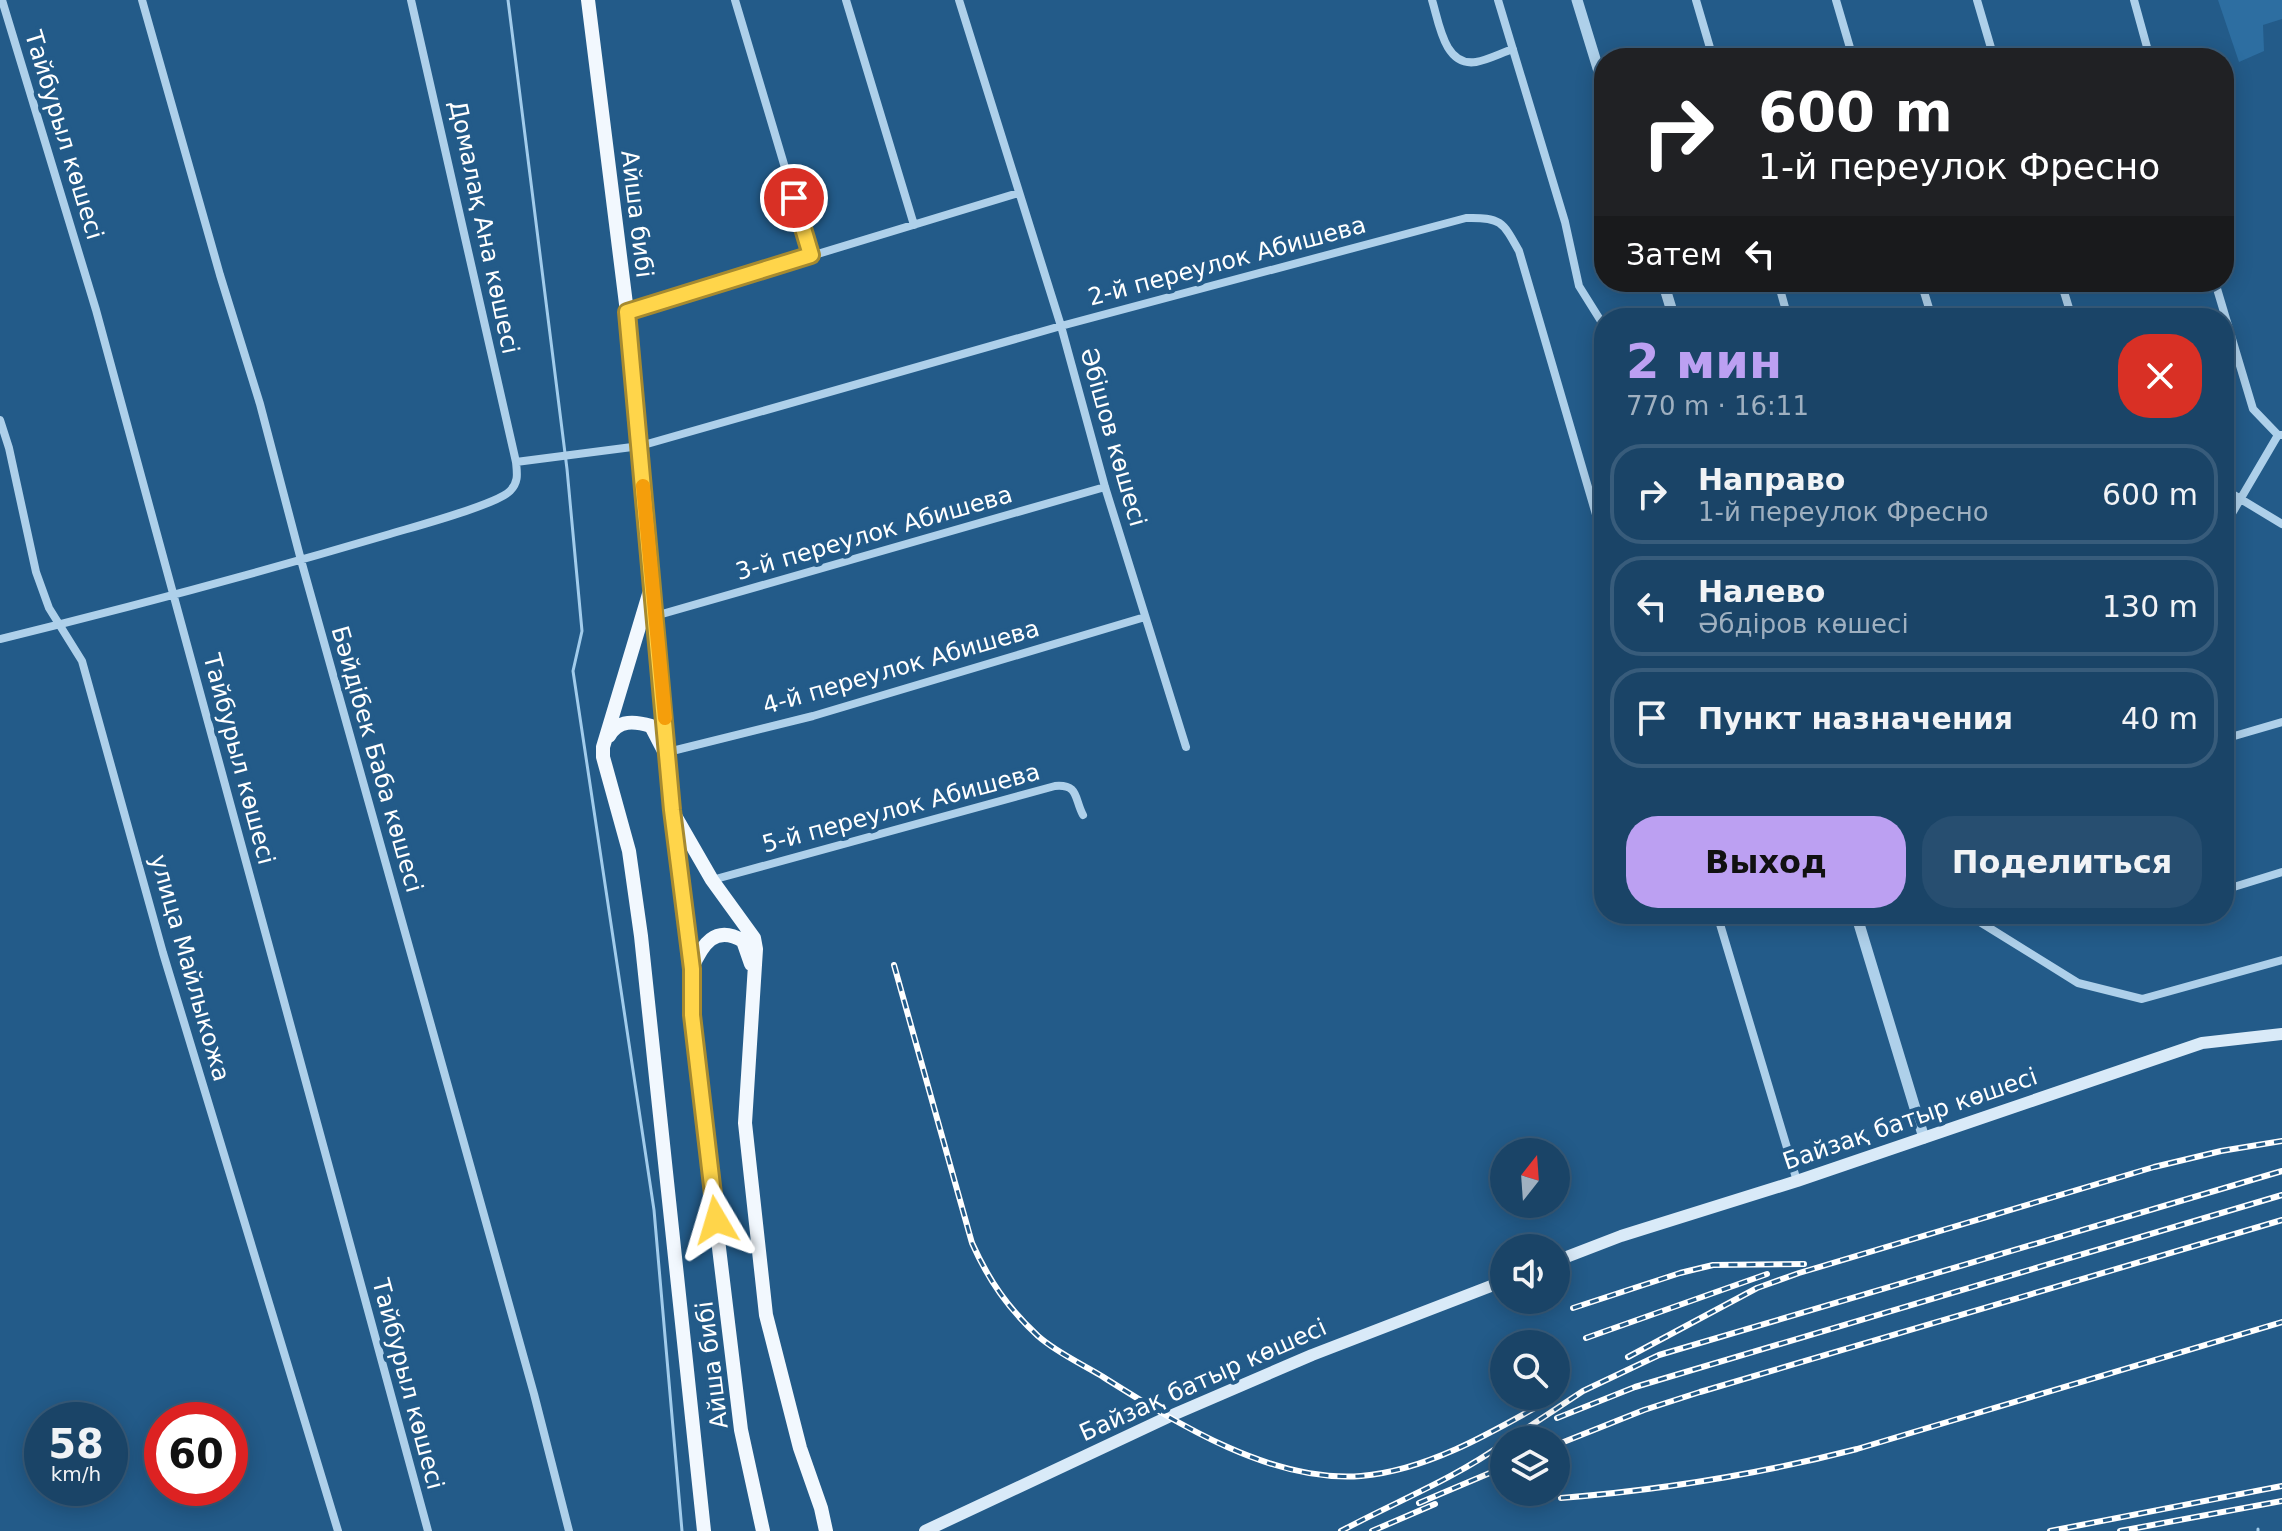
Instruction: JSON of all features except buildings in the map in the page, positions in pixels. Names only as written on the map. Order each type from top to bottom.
[{"type":"main road","name":"Айша бибі","points":[[588,0],[627,312],[672,810],[692,969],[692,1015],[698,1074],[741,1430],[763,1531]]},
{"type":"main road","points":[[651,586],[603,747],[610,785],[629,851],[641,936],[704,1531]]},
{"type":"main road","points":[[603,747],[613,729],[630,722],[640,722],[651,726],[668,757]]},
{"type":"main road","points":[[672,810],[712,880],[754,938],[756,949],[745,1123],[766,1315],[800,1448],[826,1531]]},
{"type":"main road","points":[[692,969],[702,945],[711,938],[734,935],[743,941],[749,953],[754,981]]},
{"type":"main road","name":"Байзақ батыр көшесі","points":[[1570,1256],[2202,1043],[2282,1034]]},
{"type":"main road","name":"Байзақ батыр көшесі","points":[[925,1531],[1211,1398],[1312,1355],[1490,1286]]},
{"type":"street","name":"Тайбурыл көшесі","points":[[2,0],[96,310],[428,1531]]},
{"type":"street","name":"Бәйдібек Баба көшесі","points":[[142,0],[260,404],[534,1394],[569,1531]]},
{"type":"street","name":"Домалақ Ана көшесі","points":[[411,0],[516,462]]},
{"type":"street","points":[[735,0],[811,255]]},
{"type":"street","points":[[846,0],[914,225]]},
{"type":"street","name":"Әбішов көшесі","points":[[959,0],[1061,326],[1105,487],[1186,747]]},
{"type":"street","points":[[1432,0],[1449,52],[1460,59],[1473,63],[1513,49]]},
{"type":"street","points":[[1498,0],[1565,222],[1579,286],[1594,310]]},
{"type":"street","points":[[1577,0],[1594,55]]},
{"type":"street","points":[[1696,0],[1710,48]]},
{"type":"street","points":[[1836,0],[1850,48]]},
{"type":"street","points":[[1977,0],[1991,48]]},
{"type":"street","points":[[2134,0],[2147,48]]},
{"type":"street","points":[[627,312],[1018,193]]},
{"type":"street","name":"2-й переулок Абишева","points":[[516,462],[640,446],[1061,326],[1466,218],[1489,217],[1501,222],[1519,251],[1594,508]]},
{"type":"street","points":[[2234,346],[2253,409],[2280,435],[2234,510]]},
{"type":"street","name":"улица Майлыкожа","points":[[0,420],[36,572],[49,608],[62,624],[82,661],[163,953],[338,1531]]},
{"type":"street","points":[[0,639],[174,595],[443,518],[501,497],[511,490],[518,476],[516,462]]},
{"type":"street","name":"3-й переулок Абишева","points":[[655,616],[1105,487]]},
{"type":"street","points":[[2234,494],[2282,524]]},
{"type":"street","name":"4-й переулок Абишева","points":[[668,757],[1145,617]]},
{"type":"street","points":[[2234,736],[2282,722]]},
{"type":"street","name":"5-й переулок Абишева","points":[[712,880],[1055,786],[1066,785],[1074,790],[1083,815]]},
{"type":"street","points":[[2234,887],[2282,872]]},
{"type":"street","points":[[1720,924],[1797,1181]]},
{"type":"street","points":[[1859,924],[1924,1138]]},
{"type":"street","points":[[1984,924],[2078,983],[2142,999],[2282,960]]},
{"type":"shaded area","points":[[2218,0],[2282,0],[2282,19],[2263,25],[2264,51],[2239,62]]},
{"type":"waterway","points":[[508,0],[567,469],[582,631],[573,671],[654,1210],[682,1531]]},
{"type":"railway","points":[[894,965],[972,1243],[992,1282],[1008,1304],[1052,1347],[1160,1412],[1224,1446],[1292,1470],[1327,1476],[1361,1476],[1412,1466],[1462,1446],[1531,1410]]},
{"type":"railway","points":[[1628,1357],[1757,1288],[1799,1273],[2154,1167],[2282,1141]]},
{"type":"railway","points":[[1530,1426],[1583,1391],[1659,1355],[2282,1171]]},
{"type":"railway","points":[[1557,1418],[1635,1387],[2282,1195]]},
{"type":"railway","points":[[1570,1439],[1700,1392],[2282,1220]]},
{"type":"railway","points":[[1573,1308],[1713,1265],[1804,1264]]},
{"type":"railway","points":[[1586,1338],[1767,1274]]},
{"type":"railway","points":[[1570,1497],[1710,1480],[1821,1458],[2282,1322]]},
{"type":"railway","points":[[1341,1531],[1445,1479],[1490,1453]]},
{"type":"railway","points":[[1419,1503],[1490,1473]]},
{"type":"railway","points":[[2050,1531],[2282,1486]]},
{"type":"railway","points":[[2120,1531],[2282,1501]]},
{"type":"railway","points":[[1372,1531],[1435,1504]]},
{"type":"slow traffic","points":[[643,486],[665,718]]},
{"type":"route","points":[[716,1220],[692,1015],[692,969],[672,810],[627,312],[811,255],[794,198]]}]
